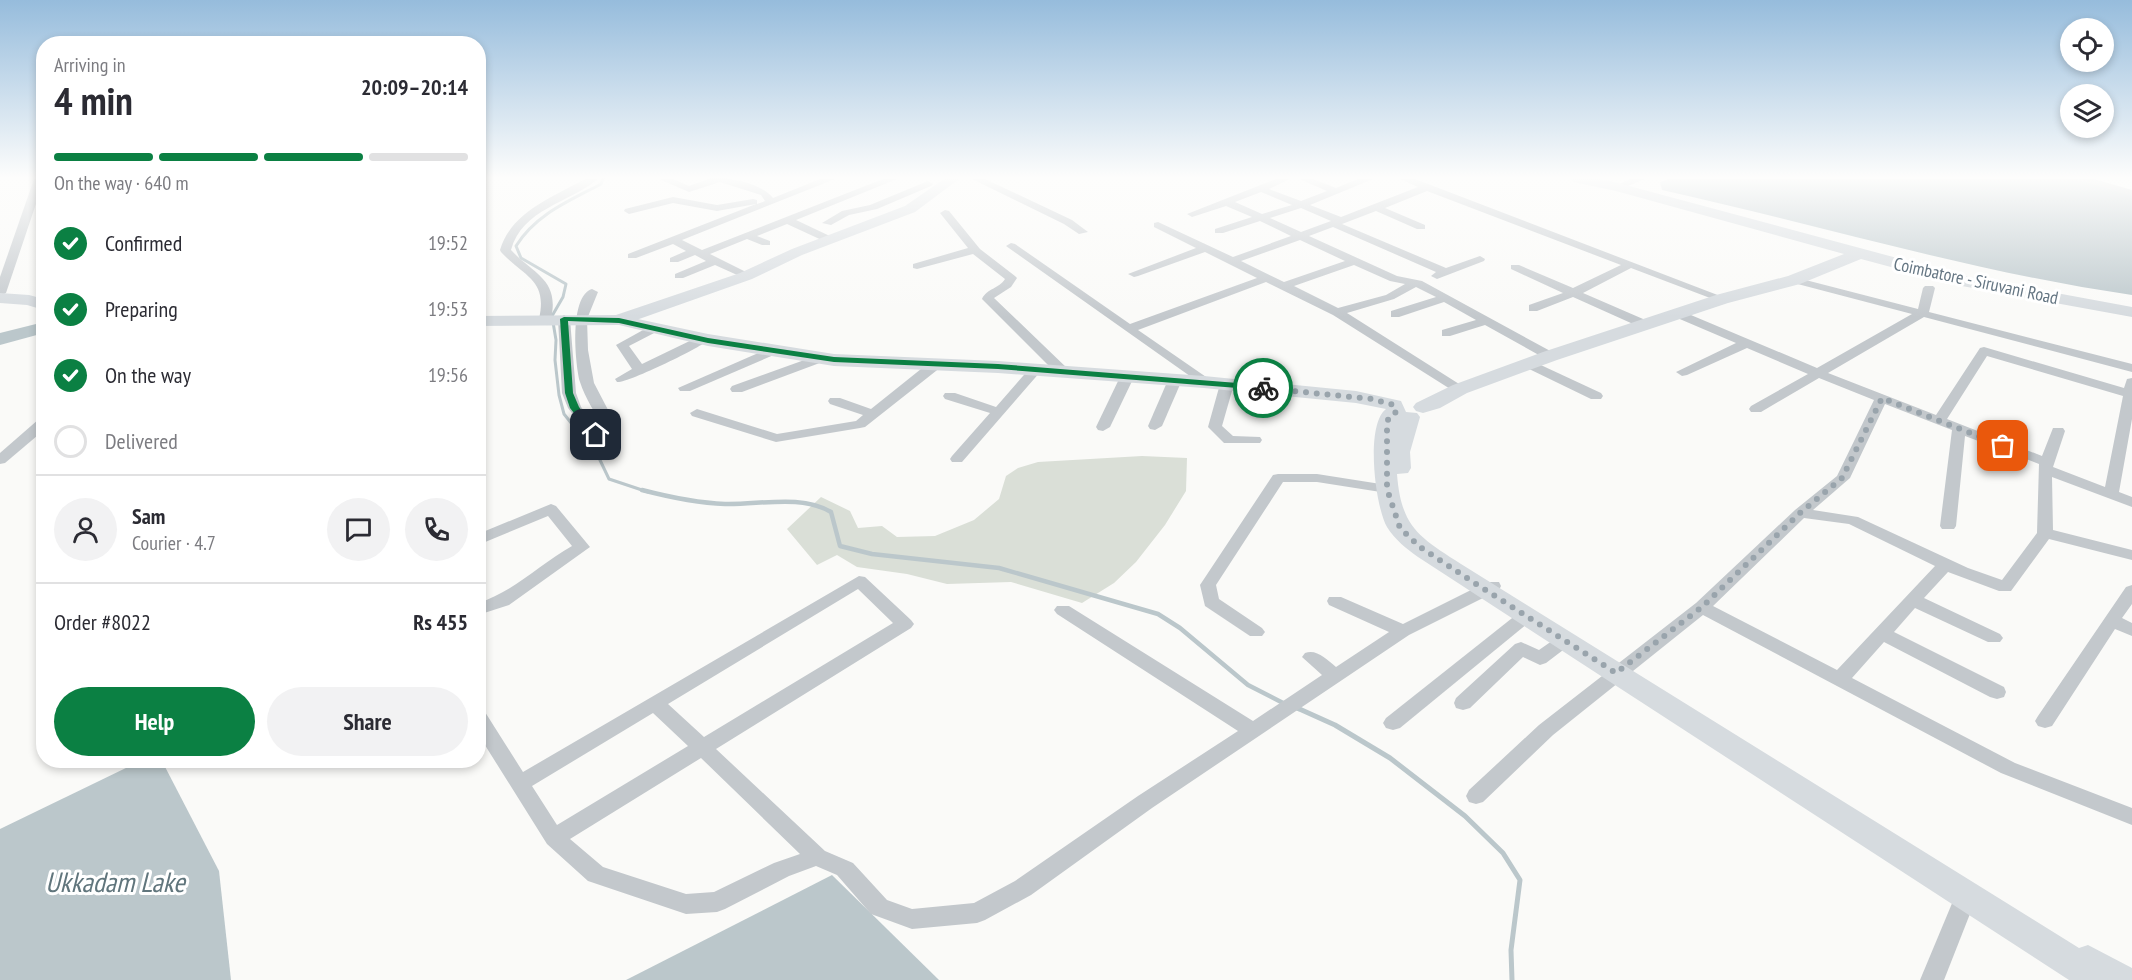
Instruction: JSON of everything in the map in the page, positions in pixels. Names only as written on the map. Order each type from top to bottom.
[{"type":"main road","points":[[619,320],[746,276],[869,225]]},
{"type":"main road","name":"Coimbatore - Siruvani Road","points":[[1753,225],[1962,280],[2132,312]]},
{"type":"main road","points":[[1858,254],[1794,280],[1722,299],[1551,356],[1454,392],[1433,404],[1407,409],[1389,417],[1387,423],[1387,489],[1400,528],[1420,547],[1490,588],[1619,670],[2099,980]]},
{"type":"main road","points":[[0,298],[36,302]]},
{"type":"main road","points":[[486,321],[619,320],[704,339],[821,358],[894,364],[998,367],[1227,384],[1364,398],[1407,409]]},
{"type":"main road","points":[[1407,409],[1399,452],[1401,498],[1409,520],[1434,545],[1527,615],[1565,640],[1619,670],[2119,980]]},
{"type":"street","points":[[0,293],[23,225]]},
{"type":"street","points":[[517,225],[505,242],[505,250],[514,261],[538,277],[547,291],[549,308],[562,319],[582,350],[587,383],[611,429]]},
{"type":"street","points":[[632,256],[711,225]]},
{"type":"street","points":[[674,260],[775,225]]},
{"type":"street","points":[[797,225],[830,240]]},
{"type":"street","points":[[955,225],[975,250],[1011,278],[1007,285],[990,294],[988,299],[1064,373]]},
{"type":"street","points":[[1072,225],[1083,232]]},
{"type":"street","points":[[1158,225],[1337,312],[1454,392]]},
{"type":"street","points":[[1219,231],[1240,225]]},
{"type":"street","points":[[1278,225],[1394,279],[1415,283],[1446,297],[1551,356]]},
{"type":"street","points":[[1232,261],[1332,225]]},
{"type":"street","points":[[1341,225],[1445,273]]},
{"type":"street","points":[[1416,225],[1421,227]]},
{"type":"street","points":[[1525,225],[1722,299]]},
{"type":"street","points":[[748,236],[766,243]]},
{"type":"street","points":[[673,240],[746,276]]},
{"type":"street","points":[[1011,246],[1204,382]]},
{"type":"street","points":[[1134,274],[1206,248]]},
{"type":"street","points":[[918,266],[975,250]]},
{"type":"street","points":[[1337,312],[1386,298],[1410,288],[1415,283],[1480,259]]},
{"type":"street","points":[[679,276],[715,261]]},
{"type":"street","points":[[1284,286],[1355,261]]},
{"type":"street","points":[[1533,308],[1573,293],[1629,265]]},
{"type":"street","points":[[1515,267],[1646,325]]},
{"type":"street","points":[[1129,329],[1269,277]]},
{"type":"street","points":[[1794,280],[2132,368]]},
{"type":"street","points":[[1755,409],[1923,313],[1929,288]]},
{"type":"street","points":[[562,319],[592,292]]},
{"type":"street","points":[[1395,314],[1446,297]]},
{"type":"street","points":[[1679,314],[2132,502]]},
{"type":"street","points":[[562,319],[569,393],[575,408],[596,435]]},
{"type":"street","points":[[1446,333],[1487,320]]},
{"type":"street","points":[[640,370],[622,345],[654,328]]},
{"type":"street","points":[[1938,421],[1995,331]]},
{"type":"street","points":[[622,379],[704,339]]},
{"type":"street","points":[[1682,372],[1747,343]]},
{"type":"street","points":[[685,388],[772,351]]},
{"type":"street","points":[[1984,351],[2131,388],[2111,494]]},
{"type":"street","points":[[737,389],[821,358]]},
{"type":"street","points":[[698,413],[776,438],[860,424],[936,364]]},
{"type":"street","points":[[1530,364],[1596,396]]},
{"type":"street","points":[[957,459],[1035,371]]},
{"type":"street","points":[[1103,427],[1127,377]]},
{"type":"street","points":[[1155,426],[1175,380]]},
{"type":"street","points":[[1227,384],[1215,427],[1229,440],[1255,440]]},
{"type":"street","points":[[950,396],[999,412]]},
{"type":"street","points":[[1476,796],[1546,730],[1619,670],[1702,607],[1800,513],[1842,478],[1882,398]]},
{"type":"street","points":[[834,401],[873,414]]},
{"type":"street","points":[[0,460],[36,429]]},
{"type":"street","points":[[1948,526],[1959,430]]},
{"type":"street","points":[[1800,513],[1853,520],[1945,565],[2005,587],[2045,533],[2045,465],[2058,431]]},
{"type":"street","points":[[1256,632],[1211,602],[1208,585],[1278,478],[1317,478],[1387,489]]},
{"type":"street","points":[[486,537],[551,509],[582,547],[556,561],[532,582],[503,601],[486,606]]},
{"type":"street","points":[[2045,533],[2132,555]]},
{"type":"street","points":[[1839,680],[1945,565]]},
{"type":"street","points":[[519,784],[860,581],[905,624],[554,838]]},
{"type":"street","points":[[656,703],[817,857],[845,869],[879,907],[912,919],[976,913],[1023,888],[1252,730],[1403,631],[1490,588]]},
{"type":"street","points":[[2045,722],[2132,591]]},
{"type":"street","points":[[1912,600],[1994,638]]},
{"type":"street","points":[[1335,601],[1403,631]]},
{"type":"street","points":[[1702,607],[2008,768],[2132,817]]},
{"type":"street","points":[[1063,610],[1252,730]]},
{"type":"street","points":[[1393,723],[1527,615]]},
{"type":"street","points":[[2113,621],[2132,630]]},
{"type":"street","points":[[1882,633],[1997,692]]},
{"type":"street","points":[[1463,703],[1521,648],[1540,659],[1565,640]]},
{"type":"street","points":[[1311,657],[1334,675]]},
{"type":"street","points":[[486,730],[554,838],[596,874],[686,904],[717,902],[782,869],[817,857]]},
{"type":"street","points":[[1932,980],[1966,896]]},
{"type":"shaded area","points":[[1142,456],[1187,458],[1186,491],[1165,525],[1136,562],[1114,583],[1082,603],[1011,582],[947,584],[907,574],[857,567],[837,555],[817,565],[787,529],[821,497],[850,511],[858,528],[882,526],[897,537],[935,536],[974,520],[999,499],[1006,476],[1018,468],[1038,462]]},
{"type":"water","points":[[1806,225],[2132,225],[2132,295],[1955,261]]},
{"type":"water","name":"Ukkadam Lake","points":[[126,768],[166,768],[219,871],[231,980],[0,980],[0,829]]},
{"type":"water","points":[[832,875],[939,980],[626,980]]},
{"type":"waterway","points":[[533,225],[516,246],[521,258],[566,284],[563,297],[552,316],[556,340],[555,360],[559,395],[564,414],[599,458],[609,479],[642,490]]},
{"type":"waterway","points":[[0,339],[36,329]]},
{"type":"waterway","points":[[642,490],[715,503],[807,503],[831,512],[840,546],[872,554],[999,568],[1158,614],[1180,628],[1248,685],[1285,704]]},
{"type":"waterway","points":[[642,490],[648,492]]},
{"type":"waterway","points":[[1299,709],[1295,707],[1335,725],[1390,758],[1465,816],[1503,853],[1520,880],[1511,950],[1512,980]]},
{"type":"way so far","points":[[1263,388],[1372,399],[1394,405],[1396,412],[1389,417],[1387,423],[1387,489],[1400,528],[1420,547],[1616,673],[1702,607],[1800,513],[1842,478],[1882,398],[2003,446]]},
{"type":"route","points":[[596,435],[575,408],[569,393],[564,319],[619,320],[708,340],[834,360],[998,367],[1263,388]]}]
